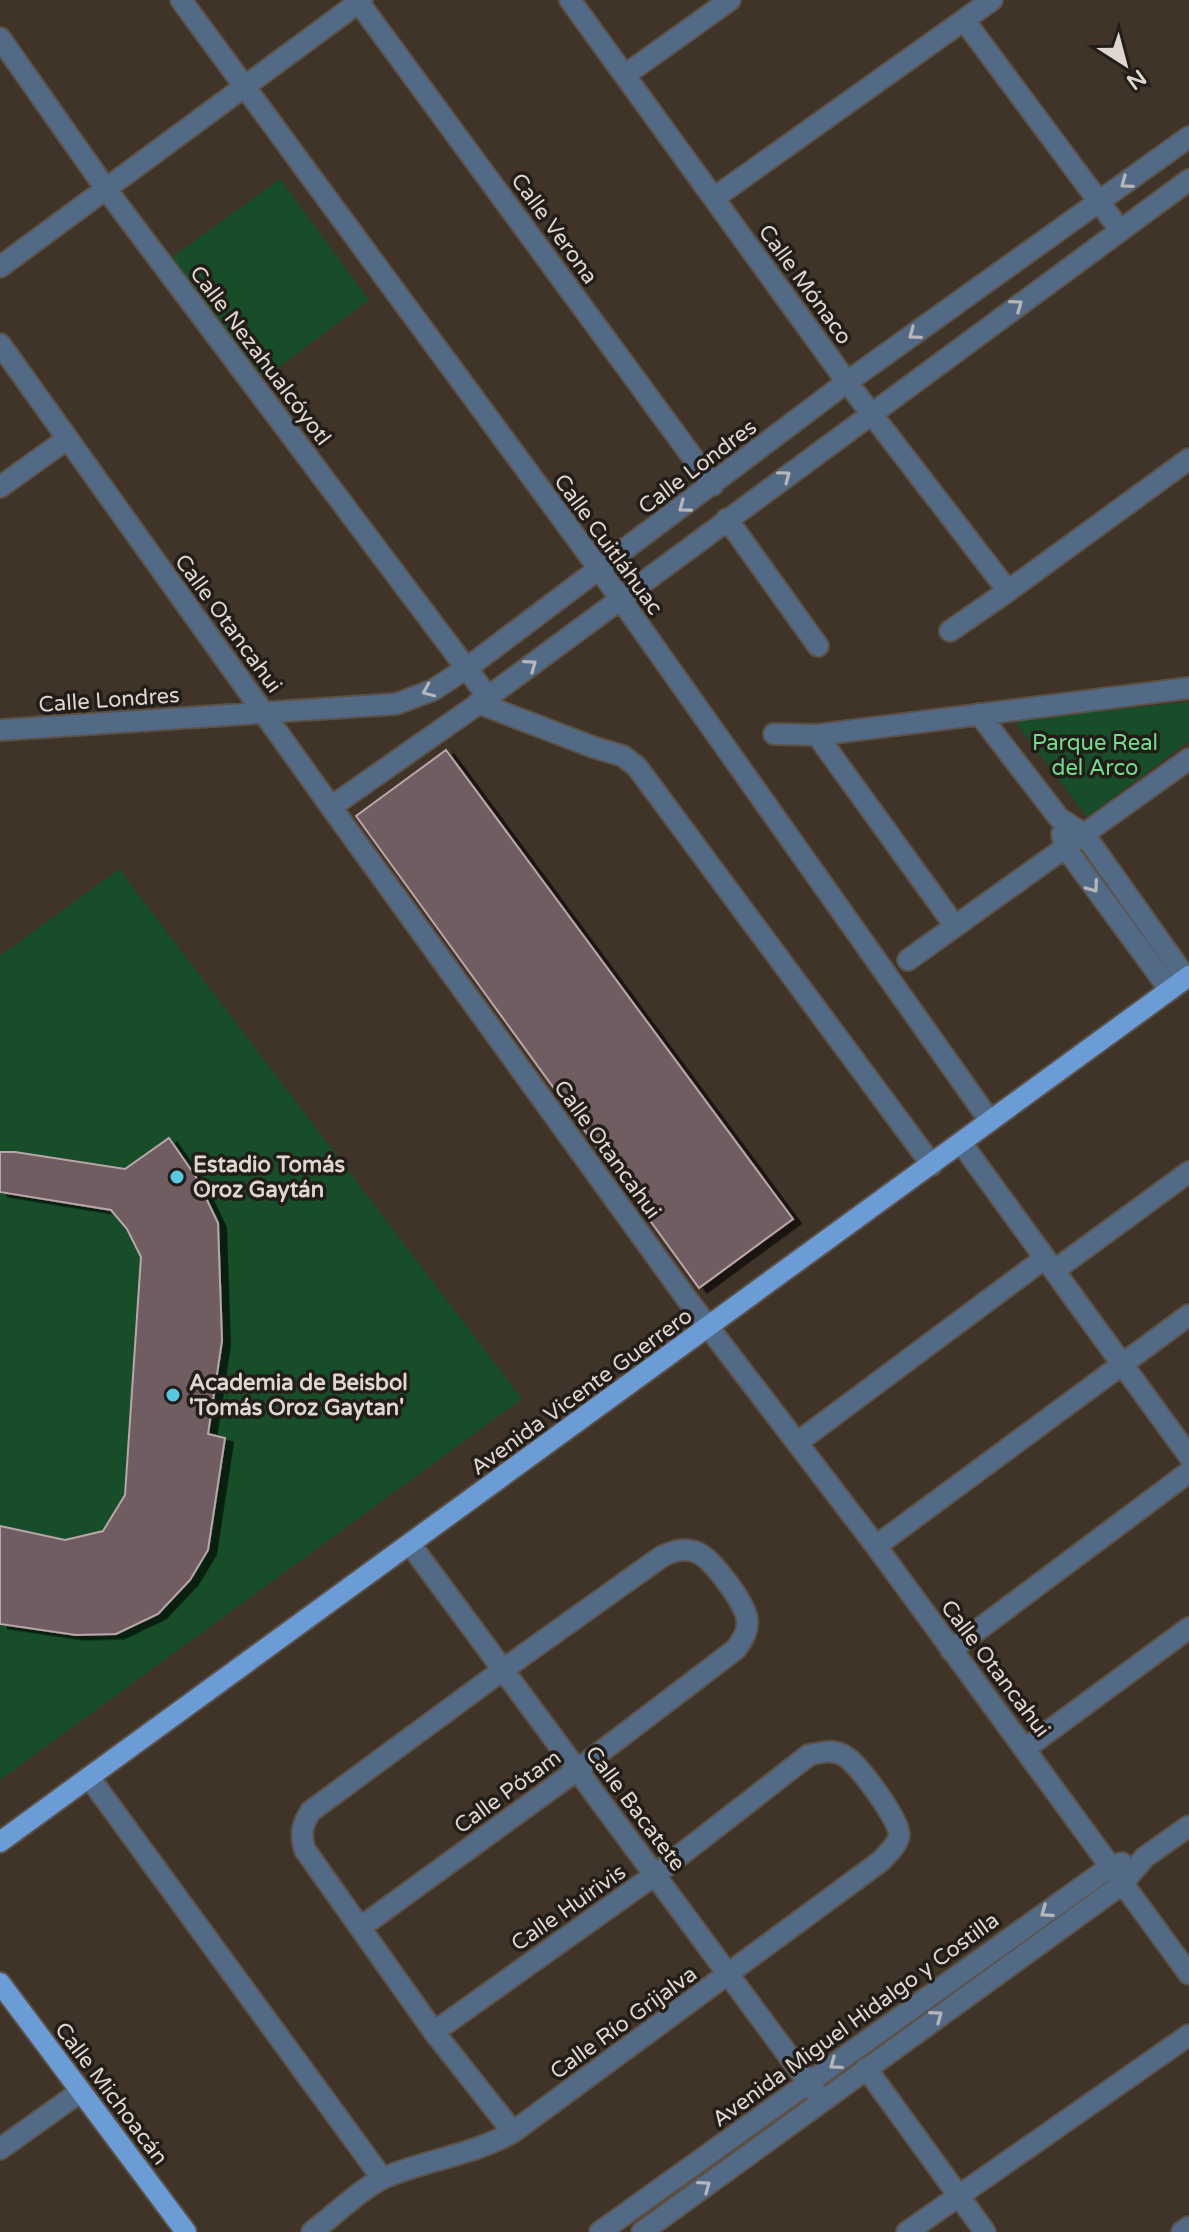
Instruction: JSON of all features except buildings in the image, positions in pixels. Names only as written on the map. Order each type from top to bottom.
[{"type":"main road","name":"Avenida Vicente Guerrero","points":[[0,1842],[1182,982]]},
{"type":"main road","name":"Calle Michoacán","points":[[0,1983],[186,2232]]},
{"type":"street","name":"Calle Cuitláhuac","points":[[181,0],[600,570],[990,1121]]},
{"type":"street","name":"Calle Mónaco","points":[[570,0],[847,382],[1008,591]]},
{"type":"street","points":[[625,75],[730,0]]},
{"type":"street","points":[[714,198],[992,0]]},
{"type":"street","points":[[0,267],[359,1]]},
{"type":"street","name":"Calle Verona","points":[[359,1],[713,485]]},
{"type":"street","points":[[964,20],[1120,230]]},
{"type":"street","name":"Calle Nezahualcóyotl","points":[[0,38],[106,189],[467,668],[483,700]]},
{"type":"street","name":"Calle Londres","points":[[0,730],[396,704],[433,690],[600,570],[847,382],[1189,137]]},
{"type":"street","points":[[331,807],[483,700],[1189,180]]},
{"type":"street","name":"Calle Otancahui","points":[[0,344],[331,807],[710,1328],[1026,1748],[1189,1974]]},
{"type":"street","points":[[0,487],[67,439]]},
{"type":"street","points":[[950,631],[1189,459]]},
{"type":"street","points":[[727,519],[818,646]]},
{"type":"street","points":[[774,734],[817,735],[1189,688]]},
{"type":"street","points":[[483,700],[593,747],[623,756],[637,767],[932,1165]]},
{"type":"street","points":[[979,714],[1059,818],[1084,834],[1182,982]]},
{"type":"street","points":[[817,735],[955,926]]},
{"type":"street","points":[[908,960],[1189,759]]},
{"type":"street","points":[[1059,818],[1065,847],[1182,982]]},
{"type":"street","points":[[962,1144],[1189,1456]]},
{"type":"street","points":[[798,1442],[1050,1264],[1189,1172]]},
{"type":"street","points":[[876,1546],[1189,1315]]},
{"type":"street","points":[[951,1650],[1189,1472]]},
{"type":"street","name":"Calle Bacatete","points":[[410,1544],[822,2101]]},
{"type":"street","name":"Calle Pótam","points":[[687,1550],[701,1554],[728,1583],[747,1616],[748,1624],[741,1642],[577,1770],[361,1927],[305,1850],[301,1831],[311,1811],[504,1669],[670,1552],[687,1550]]},
{"type":"street","points":[[1026,1748],[1189,1628]]},
{"type":"street","name":"Calle Huirivis","points":[[434,2032],[656,1874],[809,1755],[834,1751],[847,1757],[879,1795]]},
{"type":"street","points":[[89,1777],[382,2178]]},
{"type":"street","name":"Calle Río Grijalva","points":[[312,2232],[382,2178],[489,2146],[513,2132],[881,1861],[897,1841],[899,1831],[879,1795]]},
{"type":"street","name":"Avenida Miguel Hidalgo y Costilla","points":[[600,2232],[808,2083],[1189,1826]]},
{"type":"street","name":"Avenida Miguel Hidalgo y Costilla","points":[[642,2232],[866,2068],[1116,1875]]},
{"type":"street","points":[[361,1927],[434,2032],[513,2132]]},
{"type":"street","points":[[907,2232],[1189,2035]]},
{"type":"street","points":[[866,2068],[985,2232]]},
{"type":"street","points":[[0,2149],[80,2092]]},
{"type":"street","points":[[1182,2232],[1189,2227]]},
{"type":"green space","points":[[280,179],[369,300],[257,383],[167,261]]},
{"type":"green space","name":"Parque Real del Arco","points":[[1189,702],[1189,741],[1087,817],[1014,720]]},
{"type":"green space","name":"Estadio Tomás Oroz Gaytán","points":[[119,869],[522,1399],[0,1780],[0,956]]},
{"type":"place","name":"Estadio Tomás Oroz Gaytán","points":[[177,1177]]},
{"type":"place","name":"Academia de Beisbol 'Tomás Oroz Gaytan'","points":[[173,1395]]}]
